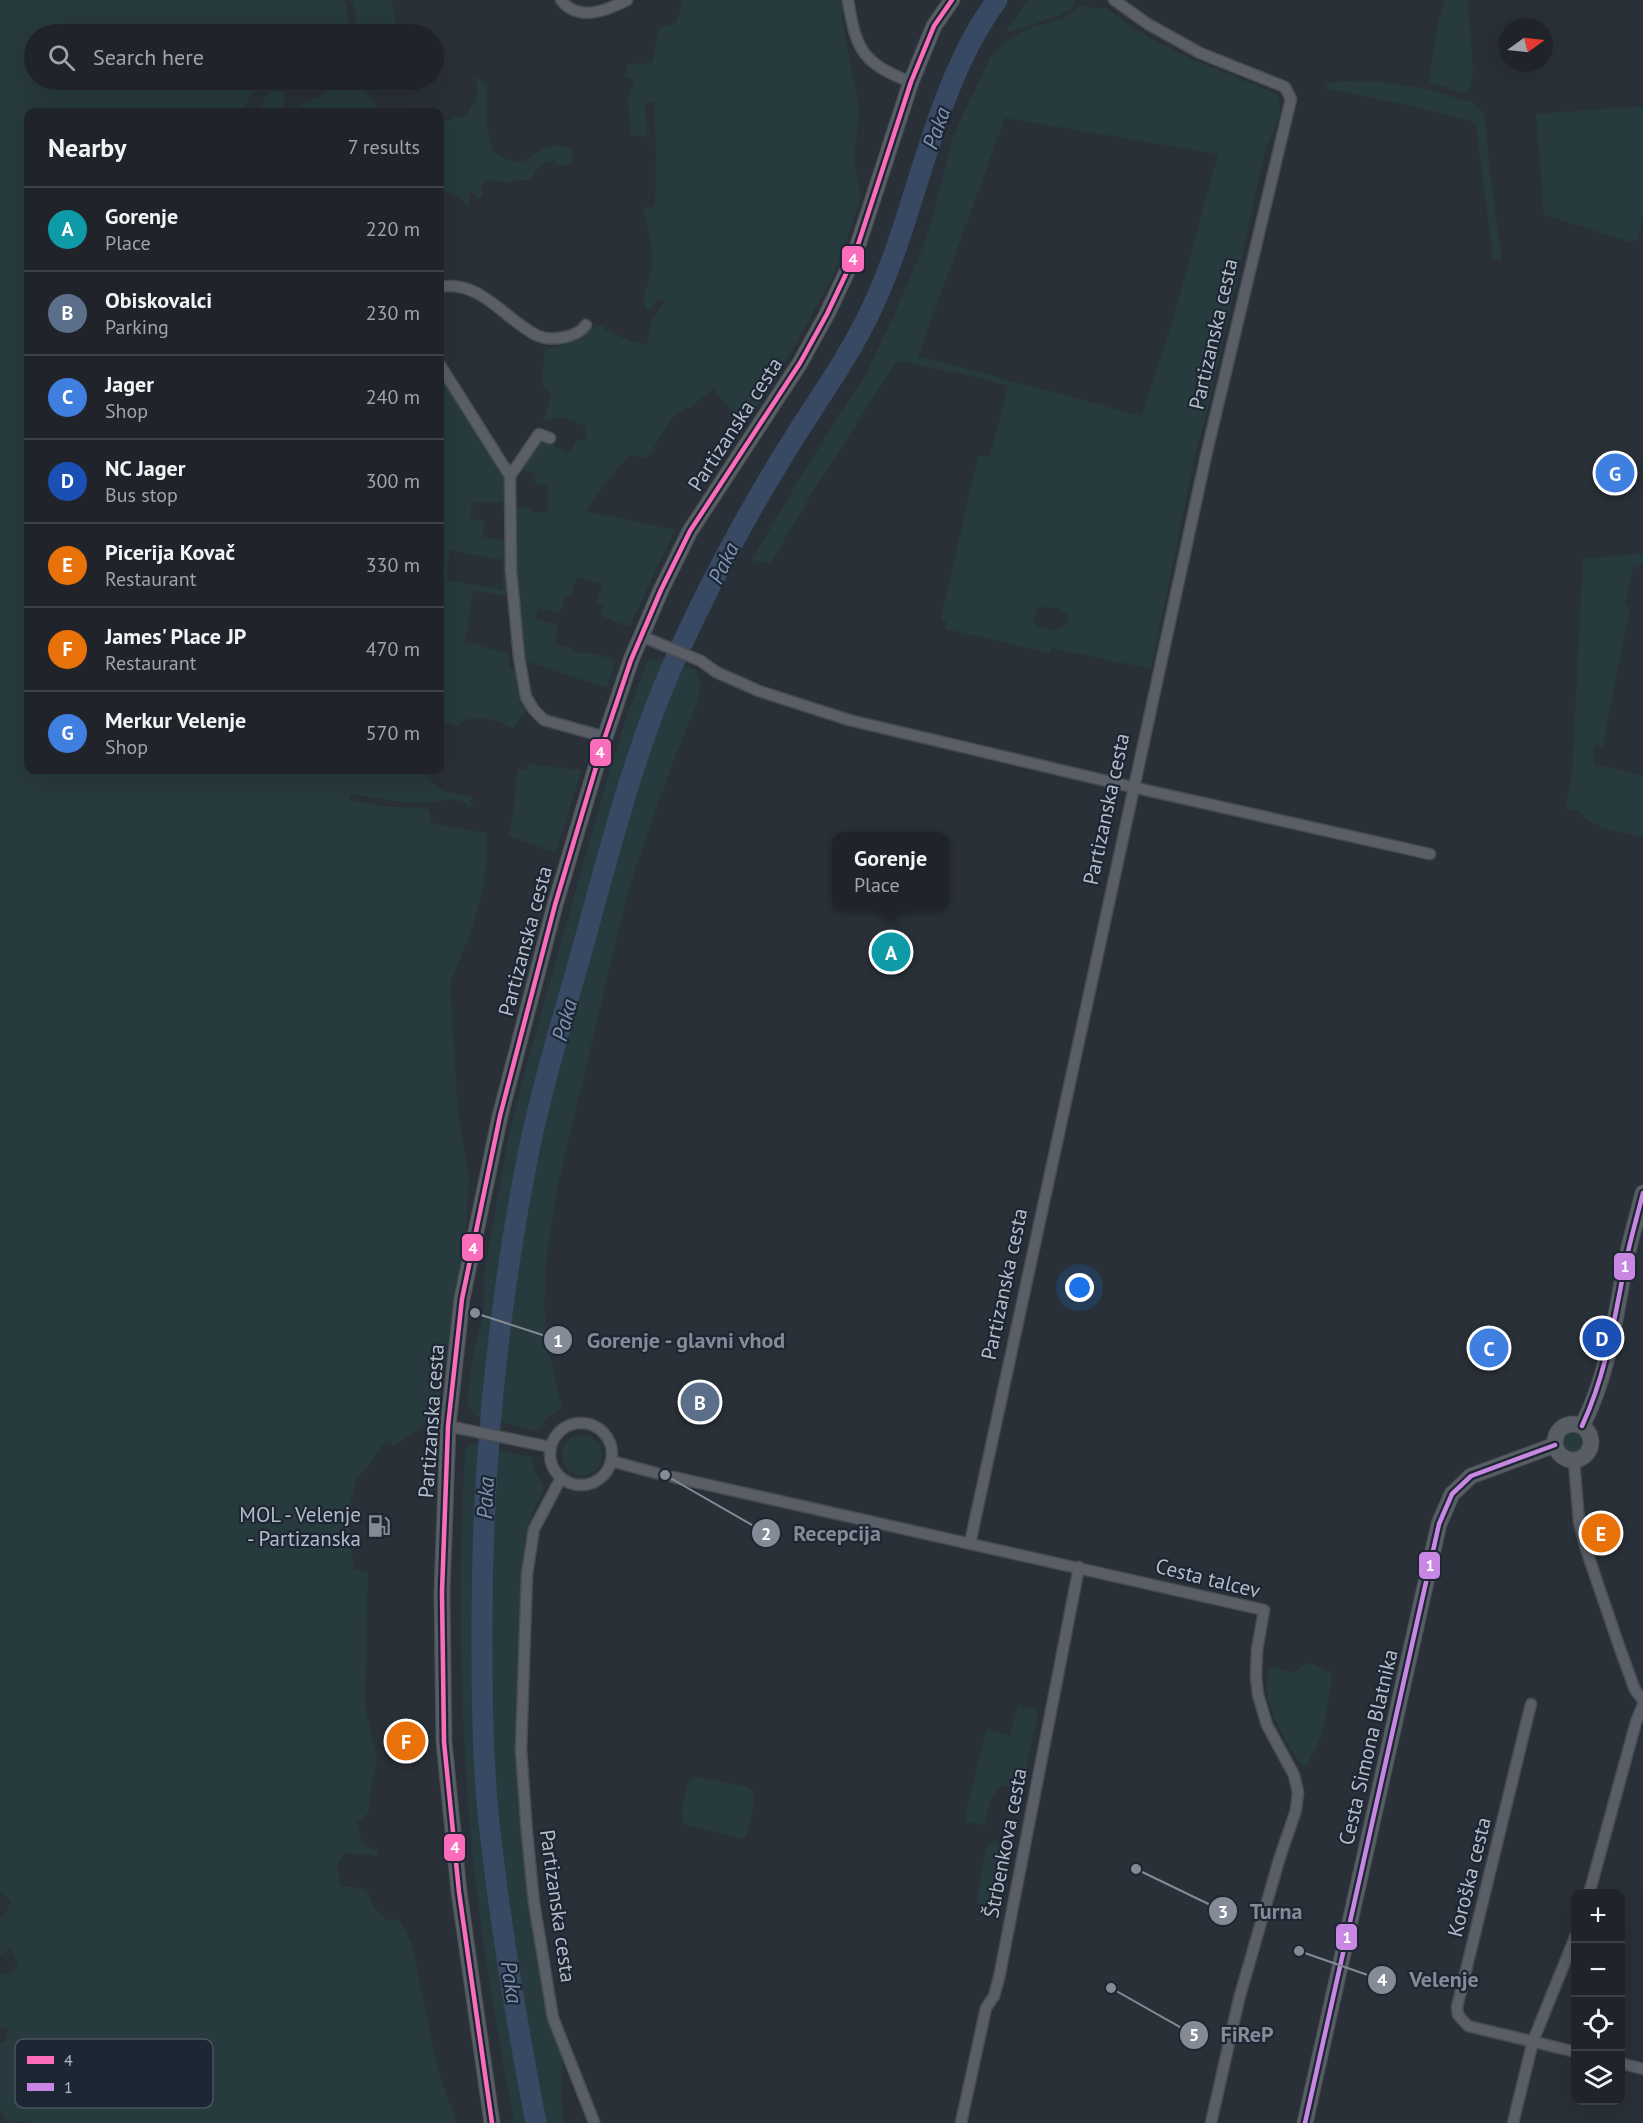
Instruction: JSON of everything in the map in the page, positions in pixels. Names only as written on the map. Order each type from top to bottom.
[{"type":"main road","name":"Partizanska cesta","points":[[492,2123],[459,1892],[444,1742],[442,1592],[448,1426],[462,1299],[500,1116],[555,905],[605,737],[641,636],[690,531],[800,363],[827,314],[854,258],[911,82],[934,26],[952,0]]},
{"type":"main road","points":[[1582,1426],[1605,1372],[1626,1261],[1643,1193]]},
{"type":"main road","points":[[1568,1424],[1582,1426],[1591,1438],[1588,1454],[1574,1461],[1562,1457],[1555,1445],[1555,1438],[1562,1427],[1568,1424]]},
{"type":"main road","name":"Cesta Simona Blatnika","points":[[1305,2123],[1439,1524],[1452,1494],[1471,1476],[1555,1445]]},
{"type":"street","points":[[561,0],[572,10],[588,13],[613,7],[627,0]]},
{"type":"street","points":[[848,0],[857,44],[867,58],[895,76],[911,82]]},
{"type":"street","name":"Partizanska cesta","points":[[970,1543],[1132,787],[1207,452],[1291,99],[1286,87],[1200,53],[1148,24],[1114,0]]},
{"type":"street","points":[[444,286],[451,285],[473,292],[496,304],[538,336],[560,338],[572,336],[582,332],[586,325]]},
{"type":"street","points":[[444,371],[510,476],[511,571],[519,657],[526,697],[534,711],[544,720],[605,737]]},
{"type":"street","points":[[510,476],[538,434],[550,438]]},
{"type":"street","points":[[641,636],[699,660],[717,672],[759,691],[849,720],[1430,854]]},
{"type":"street","points":[[573,1424],[586,1424],[597,1428],[606,1436],[610,1445],[611,1461],[604,1475],[592,1483],[576,1485],[561,1478],[551,1464],[550,1447],[561,1430],[573,1424]]},
{"type":"street","points":[[448,1426],[550,1447]]},
{"type":"street","points":[[611,1461],[656,1473]]},
{"type":"street","points":[[1574,1461],[1579,1522],[1586,1549],[1635,1690],[1643,1702],[1590,1889]]},
{"type":"street","points":[[673,1477],[1079,1567]]},
{"type":"street","name":"Partizanska cesta","points":[[561,1478],[534,1529],[527,1574],[521,1749],[534,1903],[553,2018],[594,2121]]},
{"type":"street","name":"Štrbenkova cesta","points":[[961,2123],[986,2008],[994,1996],[999,1978],[1079,1567]]},
{"type":"street","name":"Cesta talcev","points":[[1079,1567],[1264,1610],[1257,1650],[1258,1695],[1267,1725],[1294,1775],[1298,1792],[1296,1810],[1239,1999],[1211,2123]]},
{"type":"street","name":"Koroška cesta","points":[[1531,1704],[1457,2007],[1458,2015],[1468,2026],[1571,2051]]},
{"type":"street","points":[[1512,2123],[1533,2041],[1572,1943]]},
{"type":"street","points":[[1625,2064],[1643,2069]]},
{"type":"green space","points":[[0,0],[343,0],[348,13],[347,24],[24,24],[24,90],[255,90],[244,108],[24,108],[24,774],[423,774],[443,791],[472,797],[470,801],[473,807],[451,799],[426,803],[401,802],[351,794],[349,800],[378,806],[428,809],[430,823],[486,833],[483,890],[469,937],[450,983],[458,1113],[469,1180],[466,1228],[438,1406],[424,1424],[394,1446],[386,1441],[356,1481],[347,1518],[354,1570],[368,1572],[365,1705],[377,1761],[368,1813],[357,1823],[362,1844],[378,1851],[377,1856],[345,1853],[337,1865],[341,1887],[366,1890],[375,1909],[385,1919],[399,1920],[411,1942],[439,2074],[457,2123],[26,2123],[25,2121],[9,2123],[2,2111],[0,2112],[0,2043],[6,2042],[8,2029],[1,2027],[0,2030],[0,1972],[2,1975],[7,1973],[9,1975],[16,1971],[18,1966],[10,1949],[0,1955],[0,1918],[4,1916],[11,1902],[0,1892]]},
{"type":"green space","points":[[351,0],[391,0],[396,24],[356,24],[356,13]]},
{"type":"green space","points":[[682,0],[849,0],[850,9],[841,13],[859,110],[854,160],[861,197],[836,270],[777,378],[744,426],[713,389],[694,405],[673,416],[646,460],[631,454],[617,468],[585,511],[675,530],[629,627],[601,616],[603,606],[597,602],[603,585],[577,577],[571,596],[566,596],[560,613],[538,608],[535,618],[558,625],[554,643],[573,649],[573,652],[586,654],[591,652],[615,661],[607,688],[525,661],[515,594],[515,508],[529,507],[533,512],[548,512],[548,485],[534,482],[536,473],[521,469],[541,438],[554,441],[555,447],[570,453],[577,440],[584,441],[587,438],[584,425],[561,417],[543,422],[552,394],[542,384],[545,346],[547,348],[561,347],[564,343],[581,337],[594,326],[605,326],[605,330],[630,341],[647,344],[651,321],[665,301],[658,298],[650,310],[646,309],[645,294],[651,272],[652,256],[643,207],[655,207],[654,102],[645,104],[647,137],[631,135],[628,100],[634,80],[624,76],[628,64],[652,63],[660,27],[675,24]]},
{"type":"green space","points":[[1028,0],[1076,0],[1071,8],[1061,15],[1005,33]]},
{"type":"green space","points":[[1445,0],[1468,0],[1473,73],[1470,90],[1463,93],[1429,82],[1439,17],[1441,17]]},
{"type":"green space","points":[[1080,5],[1107,8],[1146,36],[1167,47],[1277,94],[1280,108],[1275,128],[1266,147],[1207,413],[1197,446],[1151,669],[1051,648],[1050,653],[946,629],[946,622],[941,619],[978,456],[990,456],[1008,386],[979,378],[902,361],[896,362],[812,493],[770,564],[752,560],[807,466],[865,376],[890,324],[918,259],[933,216],[954,134],[990,58],[1009,39],[1031,28],[1067,17]],"holes":[[[1005,118],[1218,154],[1175,313],[1142,416],[918,356]],[[1038,607],[1057,608],[1067,615],[1068,621],[1055,629],[1041,627],[1032,622]]]},
{"type":"green space","points":[[475,76],[487,85],[486,126],[493,152],[506,159],[520,162],[545,148],[564,146],[573,149],[572,164],[558,166],[554,160],[547,162],[538,167],[529,180],[507,182],[485,180],[481,184],[483,195],[479,199],[475,193],[469,193],[470,204],[466,205],[459,198],[444,192],[444,122],[466,116],[478,88]]},
{"type":"green space","points":[[1338,81],[1397,84],[1474,102],[1475,107],[1484,113],[1502,260],[1493,258],[1476,123],[1433,111],[1326,88],[1327,84]]},
{"type":"green space","points":[[277,90],[285,94],[282,108],[263,108],[267,94]]},
{"type":"green space","points":[[327,90],[365,90],[377,108],[294,108],[320,97]]},
{"type":"green space","points":[[1643,106],[1643,219],[1637,240],[1630,242],[1544,215],[1536,114]]},
{"type":"green space","points":[[444,376],[505,473],[507,499],[499,502],[473,502],[469,518],[484,522],[483,537],[509,542],[508,596],[473,591],[465,642],[508,653],[510,668],[519,670],[527,710],[513,728],[488,718],[468,719],[456,726],[444,724]],"holes":[[[450,550],[503,560],[503,590],[447,580]]]},
{"type":"green space","points":[[1643,554],[1643,565],[1634,565],[1625,604],[1630,608],[1602,750],[1597,743],[1593,748],[1594,764],[1643,776],[1643,837],[1601,827],[1586,819],[1579,811],[1565,808],[1572,775],[1583,559]]},
{"type":"green space","points":[[651,659],[669,660],[630,764],[541,1078],[517,1188],[506,1252],[484,1418],[475,1416],[467,1405],[473,1353],[483,1318],[484,1275],[508,1138],[528,1060],[625,721],[647,663]]},
{"type":"green space","points":[[679,664],[695,670],[701,685],[696,706],[676,754],[635,868],[556,1193],[547,1255],[544,1307],[549,1353],[562,1408],[545,1419],[538,1431],[493,1420],[502,1334],[524,1192],[543,1107],[624,815],[638,769]]},
{"type":"green space","points":[[528,764],[581,770],[556,853],[508,836],[514,811],[517,769],[527,771]]},
{"type":"green space","points":[[1573,1428],[1583,1432],[1587,1442],[1583,1452],[1573,1456],[1563,1452],[1559,1442],[1563,1432]]},
{"type":"green space","points":[[582,1435],[590,1436],[596,1441],[601,1447],[601,1463],[596,1469],[590,1474],[582,1475],[574,1474],[568,1469],[563,1463],[562,1455],[563,1447],[568,1441],[574,1436]]},
{"type":"green space","points":[[470,1445],[484,1446],[478,1553],[477,1625],[481,1791],[499,1937],[515,2045],[530,2123],[514,2123],[489,1980],[471,1840],[464,1729],[461,1562],[465,1451]]},
{"type":"green space","points":[[492,1448],[532,1457],[534,1470],[544,1488],[530,1519],[526,1535],[522,1577],[516,1734],[530,1911],[548,2012],[564,2054],[561,2071],[563,2123],[540,2123],[519,2011],[494,1819],[488,1757],[485,1663],[486,1571]]},
{"type":"green space","points":[[1308,1662],[1330,1672],[1332,1680],[1323,1731],[1307,1766],[1304,1766],[1290,1747],[1275,1719],[1267,1691],[1267,1678],[1270,1668],[1276,1667],[1292,1673]]},
{"type":"green space","points":[[1018,1706],[1035,1710],[1038,1713],[1024,1778],[1019,1785],[1004,1786],[995,1792],[990,1802],[985,1825],[964,1822],[986,1731],[1010,1735]]},
{"type":"green space","points":[[698,1777],[747,1787],[753,1791],[755,1799],[745,1839],[684,1825],[682,1810],[689,1782]]},
{"type":"green space","points":[[996,1841],[1006,1844],[1009,1849],[997,1907],[979,1904],[977,1899],[986,1846]]},
{"type":"waterway","name":"Paka","points":[[536,2123],[509,1968],[492,1852],[485,1766],[482,1647],[485,1505],[493,1388],[508,1272],[528,1155],[553,1052],[623,804],[659,697],[712,582],[740,530],[871,310],[901,233],[941,111],[975,35],[997,0]]},
{"type":"tunnel","points":[[656,1473],[673,1477]]},
{"type":"transit line","name":"4","points":[[492,2123],[459,1892],[444,1742],[442,1592],[448,1426],[462,1299],[500,1116],[555,905],[605,737],[631,660],[661,590],[690,531],[800,363],[827,314],[854,257],[911,82],[934,26],[952,0]]},
{"type":"transit line","name":"1","points":[[1582,1426],[1603,1367],[1643,1193]]},
{"type":"transit line","name":"1","points":[[1305,2123],[1439,1524],[1452,1494],[1471,1476],[1555,1445]]},
{"type":"place","name":"Merkur Velenje","points":[[1615,473]]},
{"type":"place","name":"Gorenje","points":[[891,952]]},
{"type":"place","name":"Gorenje - glavni vhod","points":[[475,1313]]},
{"type":"place","name":"NC Jager","points":[[1602,1338]]},
{"type":"place","name":"Jager","points":[[1489,1348]]},
{"type":"place","name":"Obiskovalci","points":[[700,1402]]},
{"type":"place","name":"Recepcija","points":[[665,1475]]},
{"type":"place","name":"MOL - Velenje - Partizanska","points":[[379,1526]]},
{"type":"place","name":"Picerija Kovač","points":[[1601,1533]]},
{"type":"place","name":"James' Place JP","points":[[406,1741]]},
{"type":"place","name":"Turna","points":[[1136,1869]]},
{"type":"place","name":"Velenje","points":[[1299,1951]]},
{"type":"place","name":"FiReP","points":[[1111,1988]]}]
